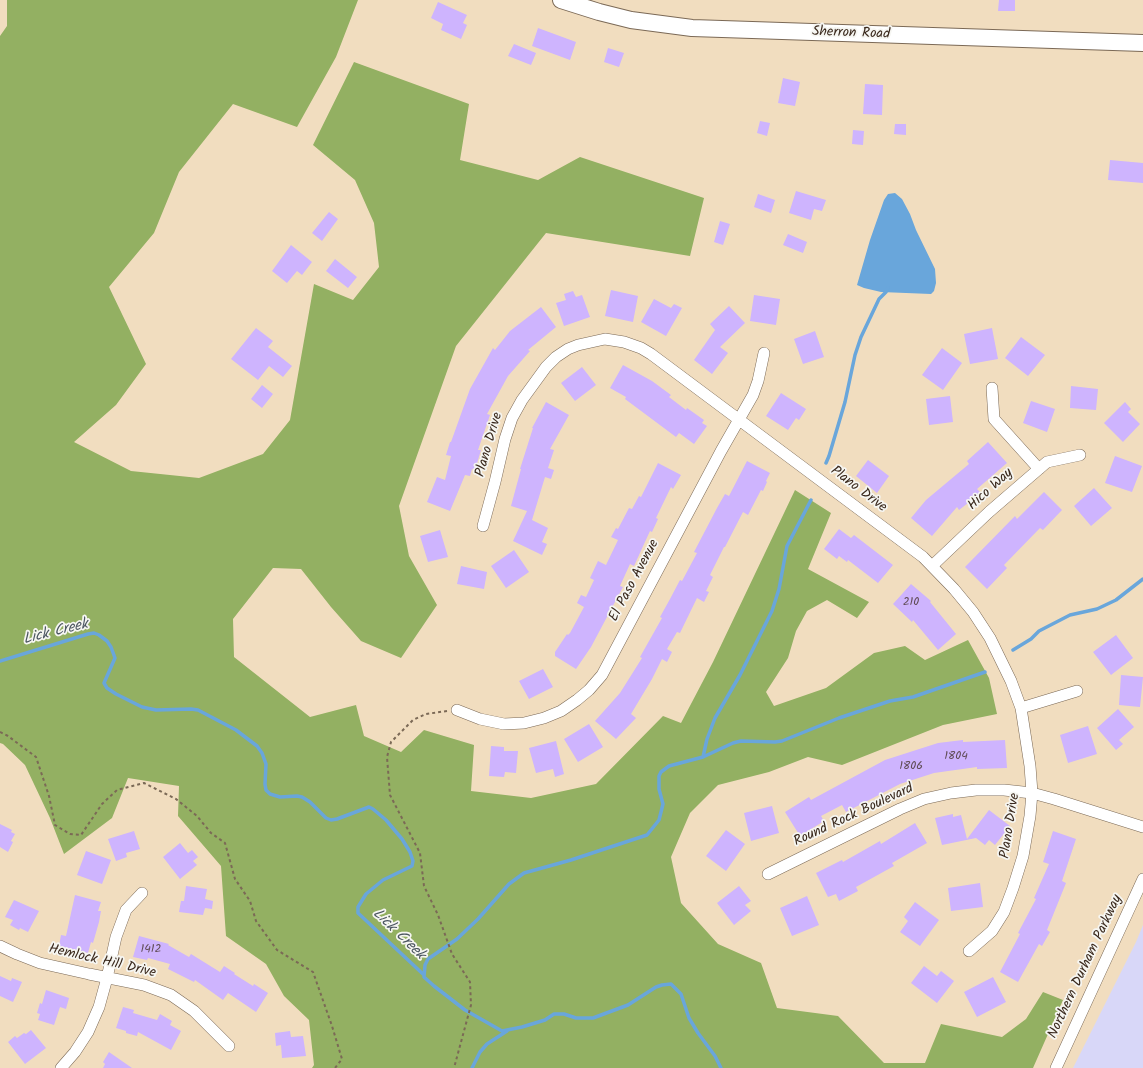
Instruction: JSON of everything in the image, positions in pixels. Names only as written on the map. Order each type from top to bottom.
[{"type":"main road","name":"Sherron Road","points":[[562,0],[599,12],[631,20],[692,28],[1143,43]]},
{"type":"street","name":"Plano Drive","points":[[483,526],[505,439],[512,418],[522,400],[546,367],[556,358],[578,345],[605,340],[624,342],[641,348],[651,354],[923,557],[954,589],[973,612],[990,638],[1011,681],[1021,708],[1030,766],[1032,793],[1030,816],[1023,856],[1004,912],[992,931],[968,951]]},
{"type":"street","name":"El Paso Avenue","points":[[457,710],[480,720],[504,724],[524,723],[544,718],[561,711],[588,690],[602,675],[678,531],[753,395],[758,381],[764,353]]},
{"type":"street","points":[[992,388],[994,420],[1039,469]]},
{"type":"street","name":"Hico Way","points":[[932,566],[1047,462],[1080,455]]},
{"type":"street","points":[[1021,708],[1077,690]]},
{"type":"street","name":"Round Rock Boulevard","points":[[768,874],[893,812],[924,799],[951,793],[976,790],[1004,790],[1032,793],[1143,827]]},
{"type":"street","name":"Northern Durham Parkway","points":[[1056,1068],[1143,879]]},
{"type":"street","points":[[61,1068],[75,1052],[88,1032],[99,1007],[116,937],[126,910],[142,893]]},
{"type":"street","name":"Hemlock Hill Drive","points":[[0,946],[40,963],[107,978],[144,984],[171,995],[194,1012],[229,1046]]},
{"type":"path","points":[[454,1068],[471,1005],[470,982],[452,954],[438,915],[424,886],[420,853],[390,794],[387,757],[391,742],[413,720],[426,714],[457,710]]},
{"type":"path","points":[[0,732],[36,756],[49,796],[55,825],[70,834],[81,835],[102,804],[117,790],[144,783],[176,798],[197,816],[211,833],[225,843],[235,879],[250,902],[256,921],[277,950],[313,972],[342,1059],[335,1068]]},
{"type":"shaded area","points":[[1143,925],[1143,1068],[1073,1068],[1136,942]]},
{"type":"green space","points":[[7,0],[358,0],[336,57],[297,127],[233,104],[179,172],[154,233],[109,287],[146,364],[116,405],[74,442],[131,471],[199,478],[263,454],[290,420],[314,284],[353,300],[379,267],[374,223],[355,180],[313,145],[354,62],[469,104],[460,160],[538,180],[580,157],[704,198],[690,256],[546,233],[456,346],[399,506],[409,556],[437,605],[401,658],[361,641],[331,607],[301,569],[273,568],[233,619],[234,657],[310,717],[356,705],[364,736],[401,752],[424,730],[474,745],[471,791],[531,798],[596,784],[663,716],[681,723],[713,662],[795,490],[831,513],[808,569],[869,602],[857,618],[827,600],[807,611],[796,631],[788,658],[766,692],[774,706],[826,688],[874,653],[905,646],[925,660],[968,640],[989,678],[997,714],[943,725],[842,765],[808,757],[769,772],[718,785],[690,813],[671,857],[681,903],[718,944],[761,963],[777,1008],[838,1016],[884,1063],[925,1063],[941,1024],[1002,1037],[1026,1019],[1043,992],[1063,1000],[1033,1068],[312,1068],[314,1065],[309,1020],[284,996],[266,964],[226,936],[221,866],[178,816],[179,786],[128,778],[112,818],[64,854],[50,818],[25,765],[3,744],[0,743],[0,36],[7,26]]},
{"type":"water","points":[[895,193],[902,199],[910,214],[935,269],[936,283],[934,291],[931,294],[881,292],[857,285],[870,240],[884,200],[888,194]]},
{"type":"building","points":[[999,0],[1015,0],[1015,11],[998,11]]},
{"type":"building","points":[[438,2],[467,15],[463,23],[467,25],[461,39],[441,30],[443,24],[431,18]]},
{"type":"building","points":[[538,28],[576,42],[570,60],[532,46]]},
{"type":"building","points":[[514,44],[536,53],[531,65],[508,56]]},
{"type":"building","points":[[608,48],[624,53],[619,67],[604,62]]},
{"type":"building","points":[[783,78],[800,82],[795,106],[778,103]]},
{"type":"building","points":[[865,84],[883,85],[882,115],[863,114]]},
{"type":"building","points":[[760,121],[770,123],[767,136],[757,133]]},
{"type":"building","points":[[895,124],[906,124],[906,135],[894,134]]},
{"type":"building","points":[[853,130],[864,131],[863,145],[852,144]]},
{"type":"building","points":[[1110,160],[1143,163],[1143,183],[1108,180]]},
{"type":"building","points":[[796,191],[826,200],[822,211],[814,209],[811,220],[789,213]]},
{"type":"building","points":[[758,194],[775,200],[771,213],[754,207]]},
{"type":"building","points":[[329,212],[338,219],[322,241],[312,233]]},
{"type":"building","points":[[720,221],[730,224],[723,245],[714,242]]},
{"type":"building","points":[[788,234],[807,242],[803,253],[783,245]]},
{"type":"building","points":[[291,245],[312,262],[302,275],[297,271],[287,283],[272,271]]},
{"type":"building","points":[[335,259],[357,277],[348,288],[326,271]]},
{"type":"building","points":[[611,290],[638,296],[633,322],[605,316]]},
{"type":"building","points":[[573,291],[576,297],[582,295],[590,317],[564,326],[556,303],[566,300],[564,294]]},
{"type":"building","points":[[754,295],[780,299],[776,325],[750,321]]},
{"type":"building","points":[[654,299],[671,308],[674,304],[682,308],[666,336],[641,322]]},
{"type":"building","points":[[729,306],[745,323],[720,347],[728,353],[712,374],[694,360],[715,330],[710,324]]},
{"type":"building","points":[[541,307],[556,327],[528,350],[530,351],[508,376],[487,414],[490,415],[478,450],[481,450],[475,470],[472,469],[470,476],[465,475],[450,511],[427,502],[437,477],[445,480],[451,456],[446,455],[450,442],[470,389],[493,348],[495,350],[510,331]]},
{"type":"building","points":[[256,328],[273,341],[268,347],[292,366],[283,377],[269,366],[258,380],[231,359]]},
{"type":"building","points":[[992,328],[998,359],[970,364],[964,334]]},
{"type":"building","points":[[815,331],[824,357],[803,364],[794,339]]},
{"type":"building","points":[[1021,337],[1045,355],[1028,376],[1005,358]]},
{"type":"building","points":[[942,348],[962,363],[943,390],[922,375]]},
{"type":"building","points":[[623,365],[652,381],[671,395],[669,397],[686,410],[687,408],[704,420],[702,423],[707,426],[694,444],[679,433],[676,437],[625,399],[626,397],[610,388]]},
{"type":"building","points":[[582,367],[596,385],[575,401],[561,383]]},
{"type":"building","points":[[262,385],[273,394],[262,408],[251,399]]},
{"type":"building","points":[[1071,386],[1098,389],[1096,410],[1070,408]]},
{"type":"building","points":[[781,393],[806,409],[799,420],[796,418],[788,430],[766,416]]},
{"type":"building","points":[[950,396],[953,422],[929,425],[926,399]]},
{"type":"building","points":[[1031,401],[1055,409],[1047,432],[1023,423]]},
{"type":"building","points":[[546,402],[569,415],[550,449],[554,450],[548,468],[554,470],[551,479],[545,477],[532,520],[548,528],[542,542],[547,544],[542,555],[513,541],[527,511],[511,506],[532,428]]},
{"type":"building","points":[[1125,402],[1131,409],[1128,412],[1140,424],[1123,442],[1104,423]]},
{"type":"building","points":[[988,442],[1007,463],[977,489],[981,493],[959,510],[957,507],[932,536],[911,518],[926,500],[969,464],[967,461]]},
{"type":"building","points":[[1115,456],[1142,466],[1132,492],[1105,483]]},
{"type":"building","points":[[868,460],[889,476],[877,493],[856,476]]},
{"type":"building","points":[[747,461],[770,473],[763,491],[761,490],[748,515],[743,512],[710,575],[713,577],[706,591],[709,592],[704,602],[697,598],[680,633],[677,632],[667,649],[672,652],[667,662],[662,659],[631,714],[636,718],[616,739],[595,721],[620,693],[642,658],[640,657],[662,618],[660,617],[680,580],[682,581],[697,553],[694,552],[717,508],[725,494],[729,496]]},
{"type":"building","points":[[658,463],[681,475],[673,489],[671,487],[656,518],[658,519],[652,532],[650,531],[634,566],[630,564],[620,586],[623,587],[591,647],[576,669],[555,656],[555,652],[567,634],[568,635],[570,633],[584,607],[577,603],[581,595],[586,597],[594,580],[590,578],[598,561],[606,565],[618,540],[611,537],[616,528],[618,529],[629,508],[632,509],[639,496],[641,497]]},
{"type":"building","points":[[1094,488],[1112,508],[1091,526],[1074,506]]},
{"type":"building","points":[[1044,492],[1062,510],[1043,530],[1040,528],[1004,565],[1007,568],[987,589],[965,567],[1015,516],[1017,519]]},
{"type":"building","points":[[839,529],[851,538],[854,535],[893,565],[878,583],[848,560],[847,562],[839,556],[837,559],[824,549]]},
{"type":"building","points":[[440,530],[448,557],[428,562],[420,536]]},
{"type":"building","points":[[514,550],[529,572],[506,588],[491,566]]},
{"type":"building","points":[[461,566],[487,572],[484,589],[457,584]]},
{"type":"building","points":[[911,584],[931,601],[930,602],[956,634],[938,650],[913,620],[912,622],[893,604]]},
{"type":"building","points":[[1116,635],[1133,658],[1111,675],[1093,652]]},
{"type":"building","points":[[543,669],[553,687],[529,699],[519,681]]},
{"type":"building","points":[[1121,675],[1143,677],[1140,707],[1119,705]]},
{"type":"building","points":[[1118,709],[1134,727],[1119,740],[1123,744],[1116,750],[1097,728]]},
{"type":"building","points":[[589,724],[603,747],[578,762],[564,739]]},
{"type":"building","points":[[1088,726],[1097,754],[1068,763],[1060,735]]},
{"type":"building","points":[[963,740],[963,742],[1005,740],[1007,768],[977,769],[977,767],[934,773],[900,784],[846,812],[842,805],[821,816],[824,821],[800,836],[785,812],[809,797],[811,800],[885,760],[938,743]]},
{"type":"building","points":[[556,741],[564,774],[555,777],[553,769],[536,773],[529,748]]},
{"type":"building","points":[[491,746],[504,747],[504,751],[518,751],[516,773],[505,772],[504,777],[489,776]]},
{"type":"building","points":[[772,806],[779,833],[751,841],[744,813]]},
{"type":"building","points":[[989,810],[1010,826],[995,845],[989,840],[985,845],[976,838],[942,845],[935,818],[953,814],[953,817],[961,815],[967,839]]},
{"type":"building","points":[[915,823],[927,843],[892,863],[894,866],[856,887],[858,891],[839,901],[836,894],[828,897],[816,873],[842,860],[843,862],[880,841],[881,844]]},
{"type":"building","points":[[0,824],[12,830],[11,832],[15,834],[8,852],[0,847]]},
{"type":"building","points":[[726,830],[745,844],[726,871],[706,856]]},
{"type":"building","points":[[134,831],[140,849],[126,853],[127,857],[116,861],[108,839]]},
{"type":"building","points":[[1053,831],[1076,839],[1062,881],[1066,883],[1047,930],[1050,932],[1042,946],[1039,944],[1018,982],[1000,972],[1036,899],[1034,898],[1049,864],[1043,862]]},
{"type":"building","points":[[180,843],[188,853],[192,850],[198,857],[193,861],[197,865],[180,879],[163,857]]},
{"type":"building","points":[[86,851],[111,860],[102,884],[77,875]]},
{"type":"building","points":[[980,883],[983,907],[951,911],[948,888]]},
{"type":"building","points":[[186,886],[207,889],[205,899],[213,901],[212,909],[205,908],[203,915],[179,912],[181,901],[184,901]]},
{"type":"building","points":[[739,886],[751,901],[745,905],[751,911],[734,925],[717,903]]},
{"type":"building","points":[[75,895],[101,902],[98,911],[101,911],[99,922],[93,943],[91,942],[88,953],[59,946],[61,935],[66,936]]},
{"type":"building","points":[[807,896],[819,925],[792,936],[780,908]]},
{"type":"building","points":[[14,900],[39,911],[28,932],[20,928],[19,930],[10,925],[13,920],[5,917]]},
{"type":"building","points":[[915,902],[939,920],[920,946],[900,932],[908,921],[904,917]]},
{"type":"building","points":[[139,936],[169,944],[168,945],[189,957],[191,954],[220,972],[224,966],[253,986],[254,984],[268,993],[256,1012],[228,993],[223,1000],[195,980],[194,982],[168,969],[170,964],[148,958],[147,960],[133,957]]},
{"type":"building","points":[[924,966],[937,976],[941,971],[954,981],[937,1003],[911,983]]},
{"type":"building","points":[[0,976],[11,981],[12,978],[22,982],[13,1002],[0,996]]},
{"type":"building","points":[[993,977],[1006,1002],[977,1017],[964,992]]},
{"type":"building","points":[[46,990],[69,998],[66,1009],[60,1007],[54,1025],[38,1020],[40,1014],[37,1013],[40,1003],[42,1004]]},
{"type":"building","points":[[123,1007],[134,1010],[133,1013],[157,1020],[160,1014],[172,1021],[170,1025],[181,1031],[171,1050],[138,1032],[137,1036],[116,1028]]},
{"type":"building","points":[[31,1030],[46,1048],[25,1064],[8,1042],[15,1036],[17,1038]]},
{"type":"building","points":[[290,1031],[291,1037],[303,1036],[306,1056],[282,1058],[281,1045],[276,1046],[275,1033]]},
{"type":"building","points":[[109,1052],[132,1068],[103,1068],[105,1064],[103,1062]]},
{"type":"waterway","points":[[826,463],[845,402],[855,355],[861,337],[879,299],[888,288]]},
{"type":"waterway","points":[[703,757],[707,739],[715,718],[740,675],[772,611],[779,589],[787,546],[811,500]]},
{"type":"waterway","points":[[1013,650],[1031,639],[1039,631],[1070,615],[1097,609],[1116,600],[1143,579]]},
{"type":"waterway","name":"Lick Creek","points":[[0,661],[94,633],[107,641],[115,658],[104,683],[107,688],[142,707],[156,710],[198,710],[236,730],[257,746],[262,753],[266,764],[266,790],[270,794],[280,797],[302,797],[310,802],[326,818],[331,820],[369,807],[373,809],[386,820],[402,839],[410,852],[413,861],[412,866],[383,880],[366,894],[358,907],[358,913],[424,975]]},
{"type":"waterway","points":[[721,1068],[715,1056],[689,1018],[681,994],[671,984],[656,987],[628,1005],[593,1018],[576,1018],[564,1014],[554,1014],[545,1020],[502,1031],[465,1010],[434,986],[424,977],[425,965],[428,959],[457,939],[478,919],[509,884],[524,873],[571,860],[647,835],[659,820],[663,804],[659,789],[659,776],[661,772],[669,766],[703,757],[733,743],[741,741],[782,741],[839,718],[890,701],[913,697],[985,672]]},
{"type":"waterway","points":[[472,1068],[480,1052],[487,1044],[507,1031]]}]
